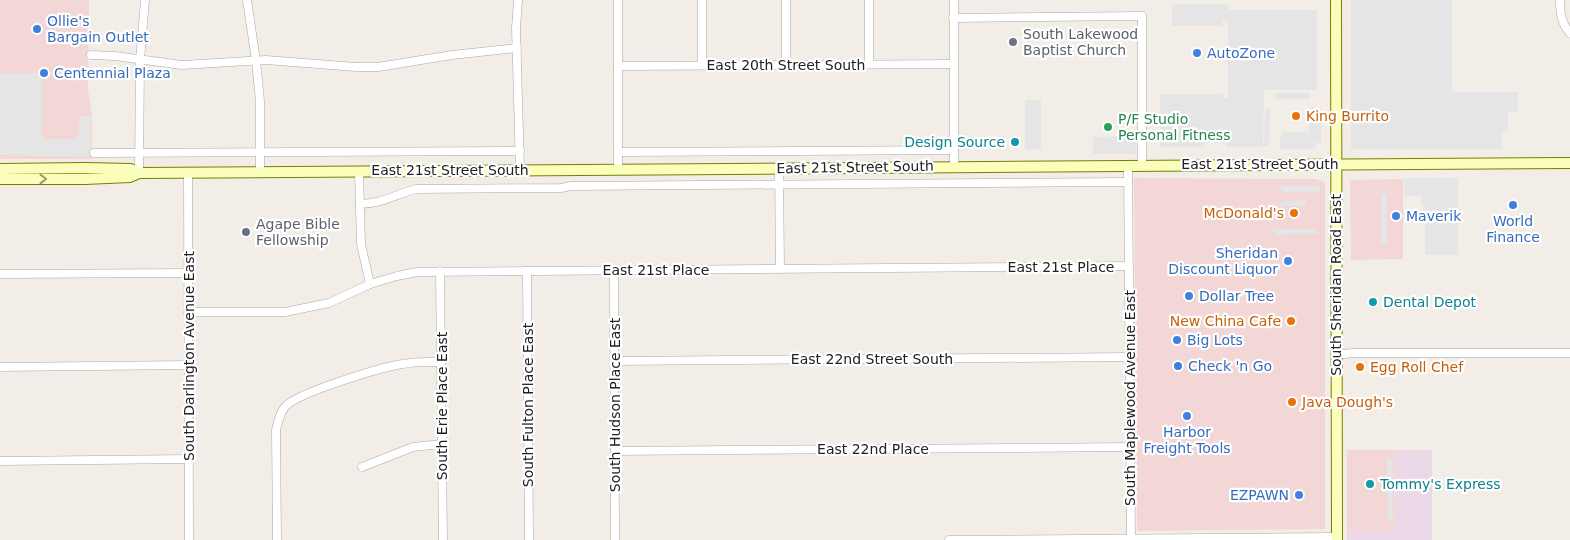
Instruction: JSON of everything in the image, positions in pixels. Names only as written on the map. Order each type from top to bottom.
[{"type":"main road","name":"South Sheridan Road East","points":[[1336,0],[1337,538]]},
{"type":"main road","name":"East 21st Street South","points":[[0,179],[85,179],[130,177],[140,173],[188,172],[1570,163]]},
{"type":"main road","points":[[85,168],[85,179]]},
{"type":"main road","name":"East 21st Street South","points":[[0,169],[131,169],[140,173]]},
{"type":"street","points":[[140,173],[140,60],[145,0]]},
{"type":"street","points":[[246,0],[256,60],[260,101],[260,172]]},
{"type":"street","points":[[518,0],[516,28],[520,170]]},
{"type":"street","points":[[618,0],[618,169]]},
{"type":"street","points":[[702,0],[702,65]]},
{"type":"street","points":[[786,0],[786,65]]},
{"type":"street","points":[[869,0],[869,64]]},
{"type":"street","points":[[954,0],[954,166]]},
{"type":"street","points":[[1560,0],[1562,18],[1565,27],[1570,33]]},
{"type":"street","points":[[953,18],[1142,16],[1142,165]]},
{"type":"street","points":[[91,55],[182,65],[256,60],[378,67],[452,54],[517,48]]},
{"type":"street","name":"East 20th Street South","points":[[618,66],[954,64]]},
{"type":"street","name":"East 21st Street South","points":[[618,152],[954,150]]},
{"type":"street","name":"East 21st Street South","points":[[94,153],[520,151]]},
{"type":"street","name":"South Maplewood Avenue East","points":[[1128,165],[1131,539]]},
{"type":"street","points":[[779,168],[780,269]]},
{"type":"street","points":[[359,171],[361,244],[370,284]]},
{"type":"street","name":"South Darlington Avenue East","points":[[188,172],[189,540]]},
{"type":"street","name":"East 21st Street South","points":[[360,204],[374,204],[403,192],[416,189],[1128,182]]},
{"type":"street","name":"East 21st Place","points":[[188,312],[285,312],[300,310],[329,303],[370,284],[404,274],[440,271],[1130,266]]},
{"type":"street","name":"South Hudson Place East","points":[[614,270],[615,540]]},
{"type":"street","name":"South Erie Place East","points":[[440,271],[442,540]]},
{"type":"street","name":"South Fulton Place East","points":[[527,271],[529,540]]},
{"type":"street","points":[[0,274],[188,273]]},
{"type":"street","points":[[1336,355],[1346,353],[1570,353]]},
{"type":"street","name":"East 22nd Street South","points":[[615,361],[1130,357]]},
{"type":"street","points":[[278,540],[276,430],[286,405],[302,396],[377,370],[403,364],[441,362]]},
{"type":"street","points":[[0,367],[188,365]]},
{"type":"street","points":[[362,467],[413,447],[442,444]]},
{"type":"street","name":"East 22nd Place","points":[[615,451],[1130,447]]},
{"type":"street","points":[[0,461],[189,459]]},
{"type":"street","points":[[949,540],[1337,538]]},
{"type":"shaded area","name":"Centennial Plaza","points":[[0,0],[89,0],[88,90],[92,114],[92,159],[0,159]]},
{"type":"shaded area","points":[[1351,0],[1452,0],[1452,92],[1518,92],[1518,112],[1508,112],[1508,131],[1502,131],[1502,149],[1351,149]]},
{"type":"shaded area","points":[[1172,4],[1228,4],[1229,10],[1317,10],[1317,90],[1264,90],[1263,147],[1227,147],[1224,143],[1204,143],[1204,147],[1160,147],[1160,94],[1222,94],[1224,98],[1228,98],[1228,21],[1222,21],[1224,26],[1172,26]]},
{"type":"shaded area","points":[[0,73],[42,73],[42,139],[78,139],[79,116],[91,116],[91,157],[0,155]]},
{"type":"shaded area","points":[[1275,93],[1310,93],[1310,99],[1275,99]]},
{"type":"shaded area","points":[[1025,100],[1041,100],[1041,149],[1025,149]]},
{"type":"shaded area","points":[[1309,108],[1321,108],[1321,143],[1316,143],[1315,149],[1280,149],[1280,136],[1283,136],[1283,132],[1307,132],[1307,135],[1309,135]]},
{"type":"shaded area","points":[[1265,109],[1270,109],[1269,146],[1264,146]]},
{"type":"shaded area","points":[[1136,136],[1136,154],[1093,154],[1093,137]]},
{"type":"shaded area","points":[[1134,178],[1316,179],[1325,182],[1325,529],[1137,531]]},
{"type":"shaded area","points":[[1404,178],[1458,178],[1458,255],[1425,255],[1425,205],[1421,205],[1421,196],[1404,196]]},
{"type":"shaded area","points":[[1403,179],[1403,259],[1351,260],[1350,180]]},
{"type":"shaded area","points":[[1279,186],[1320,186],[1320,192],[1283,192]]},
{"type":"shaded area","points":[[1381,194],[1387,194],[1387,245],[1381,245]]},
{"type":"shaded area","points":[[1307,200],[1304,206],[1279,206],[1282,201]]},
{"type":"shaded area","points":[[1272,229],[1317,229],[1320,233],[1275,235]]},
{"type":"shaded area","points":[[1347,450],[1394,450],[1395,531],[1347,531]]},
{"type":"shaded area","points":[[1394,450],[1432,450],[1432,540],[1347,540],[1347,531],[1395,531]]},
{"type":"shaded area","points":[[1387,458],[1392,458],[1393,520],[1388,520]]},
{"type":"place","name":"Ollie's Bargain Outlet","points":[[37,29]]},
{"type":"place","name":"South Lakewood Baptist Church","points":[[1013,42]]},
{"type":"place","name":"AutoZone","points":[[1197,53]]},
{"type":"place","name":"Centennial Plaza","points":[[44,73]]},
{"type":"place","name":"King Burrito","points":[[1296,116]]},
{"type":"place","name":"P/F Studio Personal Fitness","points":[[1108,127]]},
{"type":"place","name":"Design Source","points":[[1015,142]]},
{"type":"place","name":"World Finance","points":[[1513,205]]},
{"type":"place","name":"McDonald's","points":[[1294,213]]},
{"type":"place","name":"Maverik","points":[[1396,216]]},
{"type":"place","name":"Agape Bible Fellowship","points":[[246,232]]},
{"type":"place","name":"Sheridan Discount Liquor","points":[[1288,261]]},
{"type":"place","name":"Dollar Tree","points":[[1189,296]]},
{"type":"place","name":"Dental Depot","points":[[1373,302]]},
{"type":"place","name":"New China Cafe","points":[[1291,321]]},
{"type":"place","name":"Big Lots","points":[[1177,340]]},
{"type":"place","name":"Check 'n Go","points":[[1178,366]]},
{"type":"place","name":"Egg Roll Chef","points":[[1360,367]]},
{"type":"place","name":"Java Dough's","points":[[1292,402]]},
{"type":"place","name":"Harbor Freight Tools","points":[[1187,416]]},
{"type":"place","name":"Tommy's Express","points":[[1370,484]]},
{"type":"place","name":"EZPAWN","points":[[1299,495]]}]
